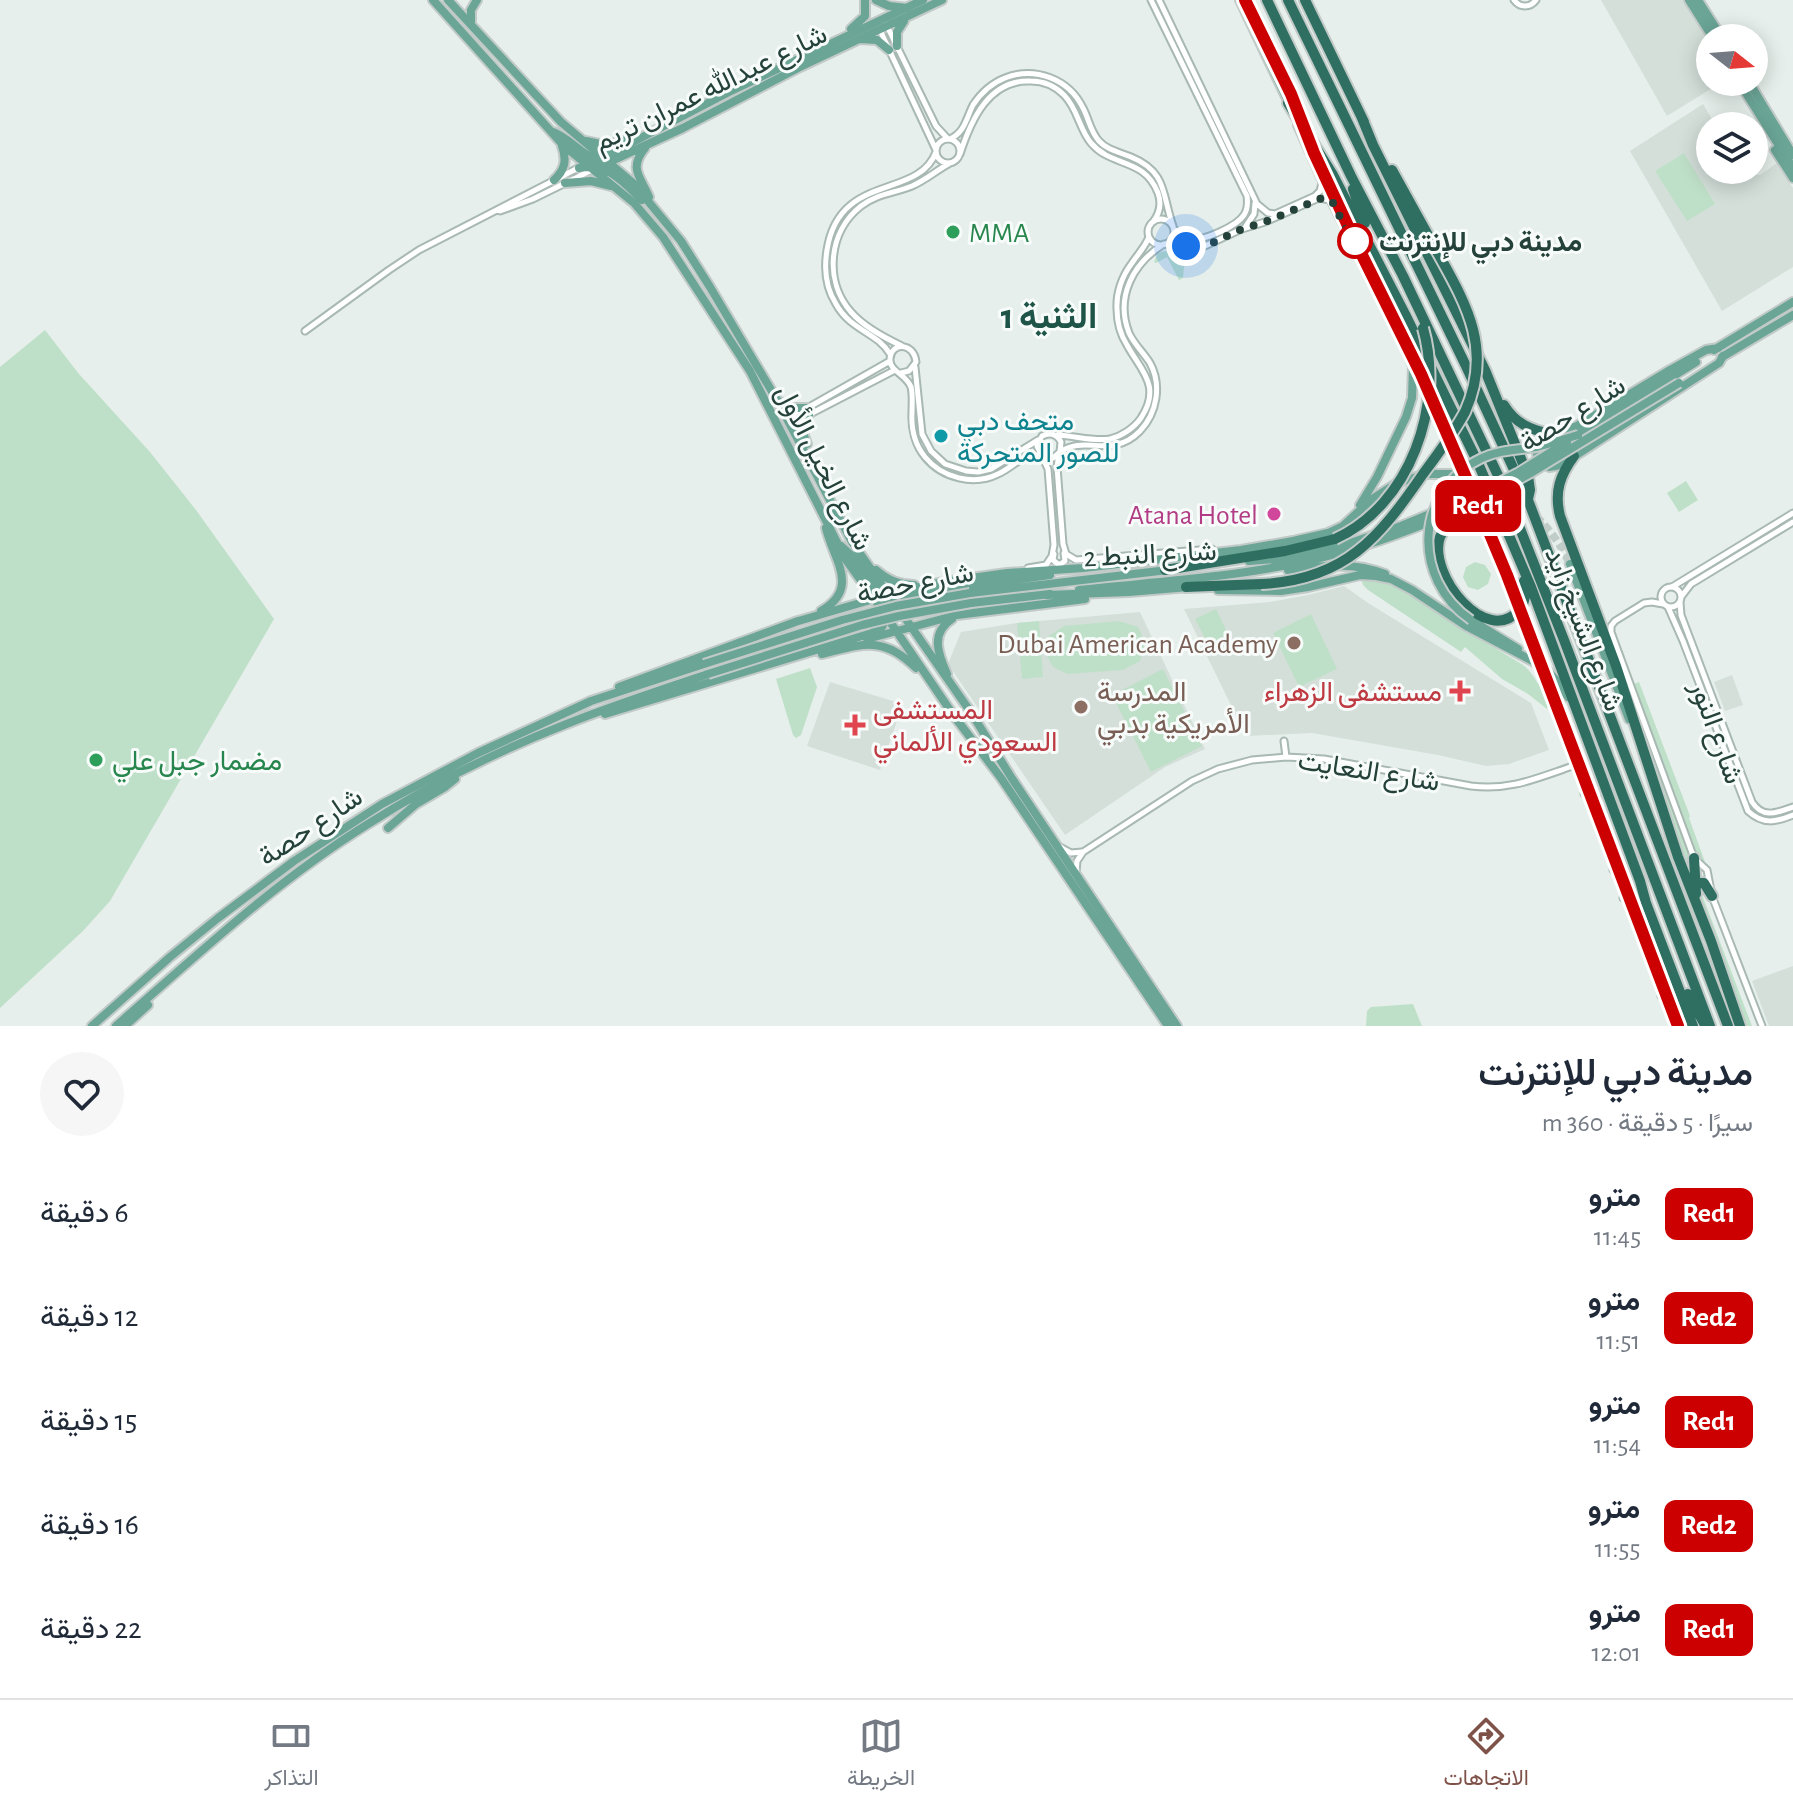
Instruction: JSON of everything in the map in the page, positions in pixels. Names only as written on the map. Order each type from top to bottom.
[{"type":"highway","name":"شارع الشيخ زايد","points":[[1267,0],[1510,502],[1708,1026]]},
{"type":"highway","name":"شارع الشيخ زايد","points":[[1288,0],[1528,500],[1728,1026]]},
{"type":"highway","points":[[1305,0],[1490,383],[1528,476],[1528,500]]},
{"type":"highway","points":[[1288,103],[1329,168],[1454,411],[1540,611],[1640,881],[1691,1002],[1708,1026]]},
{"type":"highway","points":[[1186,587],[1291,580],[1320,572],[1346,559],[1371,541],[1397,512],[1465,412],[1474,390],[1477,374],[1475,334],[1462,296],[1362,118]]},
{"type":"highway","points":[[1351,176],[1358,207],[1405,314]]},
{"type":"highway","points":[[1165,570],[1285,551],[1335,539],[1358,527],[1378,510],[1396,487],[1413,454],[1424,419],[1429,354],[1423,328],[1393,266],[1387,245]]},
{"type":"highway","points":[[1490,383],[1517,421],[1530,429],[1551,434]]},
{"type":"highway","points":[[1574,456],[1560,480],[1558,510],[1616,666],[1683,871],[1740,1026]]},
{"type":"highway","points":[[1466,505],[1448,524],[1439,540],[1442,571],[1451,589],[1464,603],[1480,615],[1496,620],[1507,619],[1519,611],[1526,589],[1501,515]]},
{"type":"highway","points":[[1660,801],[1688,871],[1695,881],[1704,883],[1712,896]]},
{"type":"highway","points":[[1694,858],[1695,881],[1711,941]]},
{"type":"highway","points":[[1640,881],[1693,1026]]},
{"type":"main road","name":"شارع الخيل الأول","points":[[433,0],[560,141],[633,183],[681,241],[777,400],[824,520],[838,543],[852,556],[904,629],[968,709],[1177,1026]]},
{"type":"main road","name":"شارع الخيل الأول","points":[[448,0],[579,138],[619,190],[663,237],[785,423],[785,431],[789,432],[812,467],[885,602],[897,616]]},
{"type":"main road","points":[[473,27],[470,13],[477,0]]},
{"type":"main road","points":[[846,35],[865,16],[865,0]]},
{"type":"main road","points":[[856,40],[873,39],[893,48],[897,32],[909,12],[876,0]]},
{"type":"main road","name":"شارع عبدالله عمران تريم","points":[[909,12],[923,0]]},
{"type":"main road","name":"شارع عبدالله عمران تريم","points":[[598,163],[648,139],[727,93],[846,35],[942,0]]},
{"type":"main road","points":[[1240,0],[1322,182],[1413,366],[1413,387],[1406,417],[1369,492],[1347,518],[1321,534]]},
{"type":"main road","points":[[1689,0],[1704,24]]},
{"type":"main road","points":[[1698,0],[1713,24]]},
{"type":"main road","name":"شارع عبدالله عمران تريم","points":[[598,163],[856,40],[881,24]]},
{"type":"main road","points":[[1753,97],[1793,146]]},
{"type":"main road","points":[[1753,97],[1793,155]]},
{"type":"main road","points":[[1753,97],[1793,168]]},
{"type":"main road","points":[[1753,97],[1761,124],[1793,178]]},
{"type":"main road","points":[[552,132],[587,151]]},
{"type":"main road","points":[[579,138],[605,145],[648,139]]},
{"type":"main road","points":[[648,139],[637,167],[653,206]]},
{"type":"main road","points":[[554,180],[562,172],[565,162],[560,141]]},
{"type":"main road","points":[[565,183],[591,181],[619,190]]},
{"type":"main road","name":"شارع حصة","points":[[1721,352],[1793,302]]},
{"type":"main road","name":"شارع حصة","points":[[90,1026],[218,918],[336,833],[442,771],[591,701],[859,615],[970,593],[1301,556],[1393,529],[1466,505],[1578,435],[1721,352],[1793,315]]},
{"type":"main road","points":[[1710,348],[1721,352],[1719,363],[1574,456],[1555,467],[1549,467],[1538,459],[1536,447],[1539,441],[1577,426],[1710,348]]},
{"type":"main road","points":[[750,371],[785,423]]},
{"type":"main road","name":"شارع حصة","points":[[116,1026],[257,903],[343,840],[413,797],[532,738],[708,674],[853,627],[899,616],[971,603],[1296,564],[1396,536],[1529,474],[1676,379]]},
{"type":"main road","points":[[777,400],[791,408],[808,411],[802,433],[819,468],[821,482]]},
{"type":"main road","points":[[1578,435],[1542,446],[1488,455],[1461,471],[1441,494],[1432,515],[1428,545],[1431,567],[1448,600],[1471,620],[1544,667],[1564,690],[1580,721]]},
{"type":"main road","points":[[864,559],[883,576],[909,585],[1241,550],[1321,534],[1343,526],[1372,499],[1397,483],[1426,474],[1450,474]]},
{"type":"main road","points":[[795,622],[827,608],[841,589],[842,571],[824,520]]},
{"type":"main road","points":[[1570,564],[1644,757]]},
{"type":"main road","points":[[1244,572],[1346,565],[1386,574],[1412,590]]},
{"type":"main road","points":[[897,616],[905,599],[919,593],[1083,568]]},
{"type":"main road","points":[[594,713],[614,712],[798,655],[957,615],[1186,587],[1274,591],[1366,575],[1391,579],[1466,626],[1544,667]]},
{"type":"main road","points":[[591,701],[677,664],[795,622],[857,604],[885,602],[943,582]]},
{"type":"main road","points":[[1046,595],[1129,592]]},
{"type":"main road","points":[[885,602],[949,691],[968,709]]},
{"type":"main road","points":[[841,643],[876,631],[884,622],[885,602]]},
{"type":"main road","points":[[950,686],[937,642],[943,625],[957,615]]},
{"type":"main road","name":"شارع الخيل الأول","points":[[904,629],[929,681],[1001,778],[1168,1026]]},
{"type":"main road","points":[[759,668],[860,645],[877,645],[905,657],[929,681]]},
{"type":"main road","points":[[987,739],[990,724]]},
{"type":"main road","points":[[388,828],[416,804],[452,782],[458,774]]},
{"type":"main road","name":"شارع حصة","points":[[125,1026],[211,943]]},
{"type":"main road","points":[[1145,992],[1164,1015],[1168,1013]]},
{"type":"street","points":[[1151,0],[1245,190],[1248,202],[1242,218],[1201,239],[1189,238],[1173,228],[1169,221],[1162,219],[1153,222]]},
{"type":"street","points":[[1159,0],[1255,201],[1266,212],[1275,214],[1315,196],[1322,188],[1322,182]]},
{"type":"street","points":[[1514,0],[1524,7],[1537,1]]},
{"type":"street","points":[[881,24],[936,126],[955,141],[960,154]]},
{"type":"street","points":[[893,48],[936,151],[941,161],[950,163]]},
{"type":"street","points":[[1026,73],[1051,77],[1065,85],[1079,100],[1100,142],[1139,160],[1157,177],[1166,195],[1173,228],[1173,236],[1134,271],[1124,301],[1129,332],[1151,365],[1156,379],[1156,401],[1142,429],[1124,442],[1109,447],[1073,445],[1053,458],[1024,456],[999,474],[980,479],[959,478],[940,470],[924,456],[912,427],[911,388],[907,380],[898,371],[883,343],[851,323],[836,305],[826,275],[828,243],[839,218],[853,203],[872,191],[920,174],[932,162],[938,143],[962,131],[981,95],[997,81],[1026,73]]},
{"type":"street","points":[[1033,81],[1056,88],[1068,99],[1086,136],[1098,150],[1133,166],[1151,181],[1159,197],[1158,214],[1148,231],[1145,246],[1125,274],[1116,308],[1124,340],[1149,383],[1149,398],[1142,416],[1129,430],[1112,438],[1097,439],[1045,435],[991,469],[978,472],[945,464],[931,451],[922,434],[914,353],[860,321],[843,301],[833,273],[835,243],[844,224],[865,203],[918,183],[950,163],[960,154],[980,109],[994,92],[1016,82],[1033,81]]},
{"type":"street","name":"شارع عبدالله عمران تريم","points":[[496,212],[554,180],[598,163]]},
{"type":"street","name":"شارع عبدالله عمران تريم","points":[[305,331],[409,257],[496,212],[524,203],[565,183],[598,163]]},
{"type":"street","points":[[1149,237],[1157,244],[1201,247],[1319,198],[1332,201]]},
{"type":"street","points":[[1242,229],[1254,214],[1255,201]]},
{"type":"street","points":[[1265,222],[1261,218],[1266,212]]},
{"type":"street","points":[[808,411],[864,376],[903,346]]},
{"type":"street","points":[[785,423],[898,371],[909,371],[915,365]]},
{"type":"street","points":[[864,376],[870,379],[868,384]]},
{"type":"street","points":[[1054,435],[1061,442],[1060,453]]},
{"type":"street","points":[[1039,439],[1037,446],[1042,456]]},
{"type":"street","name":"شارع النبط 2","points":[[1060,453],[1057,467],[1063,544],[1066,554],[1076,560],[1176,551],[1241,550]]},
{"type":"street","name":"شارع النبط 2","points":[[1007,573],[1046,565],[1052,556],[1054,545],[1048,469],[1042,456]]},
{"type":"street","points":[[1666,605],[1661,597],[1663,591],[1793,516]]},
{"type":"street","points":[[1762,1026],[1712,896],[1707,870],[1694,858],[1610,629],[1615,621],[1644,603],[1675,607],[1691,584],[1793,516]]},
{"type":"street","points":[[1054,545],[1053,560],[1061,565],[1066,559],[1063,544]]},
{"type":"street","points":[[1672,587],[1678,589],[1681,600]]},
{"type":"street","name":"شارع النور","points":[[1681,600],[1681,615],[1752,802],[1756,809],[1770,814],[1793,807]]},
{"type":"street","name":"شارع النور","points":[[1666,605],[1674,616],[1748,811],[1766,821],[1793,815]]},
{"type":"street","points":[[1718,734],[1728,751],[1732,750]]},
{"type":"street","points":[[1284,741],[1286,757]]},
{"type":"street","name":"شارع النعايت","points":[[1083,852],[1192,781],[1235,764],[1286,757],[1333,760],[1488,787],[1513,786],[1580,766],[1586,772],[1597,798]]},
{"type":"street","points":[[1584,794],[1597,798],[1682,1026]]},
{"type":"street","points":[[1055,843],[1069,853],[1083,852]]},
{"type":"street","points":[[1076,877],[1077,862],[1083,852]]},
{"type":"street","points":[[1613,870],[1618,853]]},
{"type":"street","points":[[1623,898],[1637,905]]},
{"type":"street","points":[[1661,996],[1666,985]]},
{"type":"shaded area","points":[[1601,0],[1684,0],[1699,24],[1696,24],[1696,96],[1699,96],[1667,116]]},
{"type":"shaded area","points":[[1703,104],[1708,112],[1696,112],[1696,184],[1768,184],[1768,169],[1777,163],[1793,188],[1793,267],[1722,311],[1630,151]]},
{"type":"shaded area","name":"Dubai American Academy","points":[[1344,586],[1531,703],[1549,750],[1509,764],[1486,766],[1312,733],[1246,736],[1184,609],[1270,602]]},
{"type":"shaded area","name":"المدرسة الأمريكية بدبي","points":[[1140,612],[1205,749],[1165,767],[1065,835],[948,664],[961,632],[1017,623]]},
{"type":"shaded area","points":[[1732,675],[1743,705],[1725,711],[1714,682]]},
{"type":"shaded area","name":"المستشفى السعودي الألماني","points":[[830,682],[903,704],[880,770],[807,746]]},
{"type":"shaded area","points":[[1793,966],[1793,1026],[1769,1026],[1752,981]]},
{"type":"green space","points":[[1684,153],[1696,173],[1696,184],[1703,184],[1715,204],[1687,221],[1655,171]]},
{"type":"green space","points":[[1181,250],[1185,255],[1183,278],[1179,280],[1167,257],[1154,262],[1158,253]]},
{"type":"green space","name":"مضمار جبل علي","points":[[45,330],[196,510],[274,619],[110,901],[83,931],[0,1008],[0,367]]},
{"type":"green space","points":[[1686,481],[1698,500],[1679,512],[1667,493]]},
{"type":"green space","points":[[1475,562],[1485,565],[1491,574],[1488,584],[1478,590],[1468,587],[1463,577],[1466,567]]},
{"type":"green space","points":[[1361,578],[1390,582],[1406,590],[1523,665],[1548,695],[1550,701],[1547,709],[1502,679],[1465,647],[1461,652],[1368,590]]},
{"type":"green space","points":[[1216,609],[1230,638],[1210,648],[1195,619]]},
{"type":"green space","points":[[1311,614],[1337,669],[1299,687],[1273,633]]},
{"type":"green space","points":[[1039,621],[1043,677],[1022,679],[1017,623]]},
{"type":"green space","points":[[1119,621],[1138,627],[1145,642],[1140,661],[1123,670],[1067,674],[1053,667],[1045,652],[1049,636],[1064,626]]},
{"type":"green space","points":[[1607,629],[1693,863],[1693,872],[1638,725]]},
{"type":"green space","points":[[810,668],[817,687],[801,735],[796,738],[776,679]]},
{"type":"green space","points":[[1163,669],[1202,746],[1151,772],[1112,695]]},
{"type":"green space","points":[[1639,682],[1705,862],[1697,857],[1634,684]]},
{"type":"green space","points":[[1698,890],[1752,1026],[1740,1026],[1695,894]]},
{"type":"green space","points":[[1413,1004],[1422,1026],[1366,1026],[1367,1011],[1371,1007]]},
{"type":"tunnel","points":[[1451,475],[1488,486]]},
{"type":"tunnel","points":[[1507,495],[1544,525],[1570,564]]},
{"type":"railway","points":[[1245,0],[1291,94],[1314,153],[1355,241],[1421,374],[1507,575],[1678,1026]]},
{"type":"metro line","name":"Red1","points":[[1245,0],[1291,94],[1314,153],[1355,241],[1421,374],[1474,496],[1507,575],[1678,1026]]},
{"type":"place","name":"MMA","points":[[953,232]]},
{"type":"place","name":"مدينة دبي للإنترنت","points":[[1355,241]]},
{"type":"place","name":"متحف دبي للصور المتحركة","points":[[941,436]]},
{"type":"place","name":"Atana Hotel","points":[[1274,514]]},
{"type":"place","name":"Dubai American Academy","points":[[1294,643]]},
{"type":"place","name":"مستشفى الزهراء","points":[[1460,691]]},
{"type":"place","name":"المدرسة الأمريكية بدبي","points":[[1081,707]]},
{"type":"place","name":"المستشفى السعودي الألماني","points":[[855,725]]},
{"type":"place","name":"مضمار جبل علي","points":[[96,760]]},
{"type":"district","name":"الثنية 1","points":[[1049,315]]},
{"type":"route","points":[[1186,246],[1210,244],[1319,198],[1332,201],[1356,249],[1355,241]]}]
